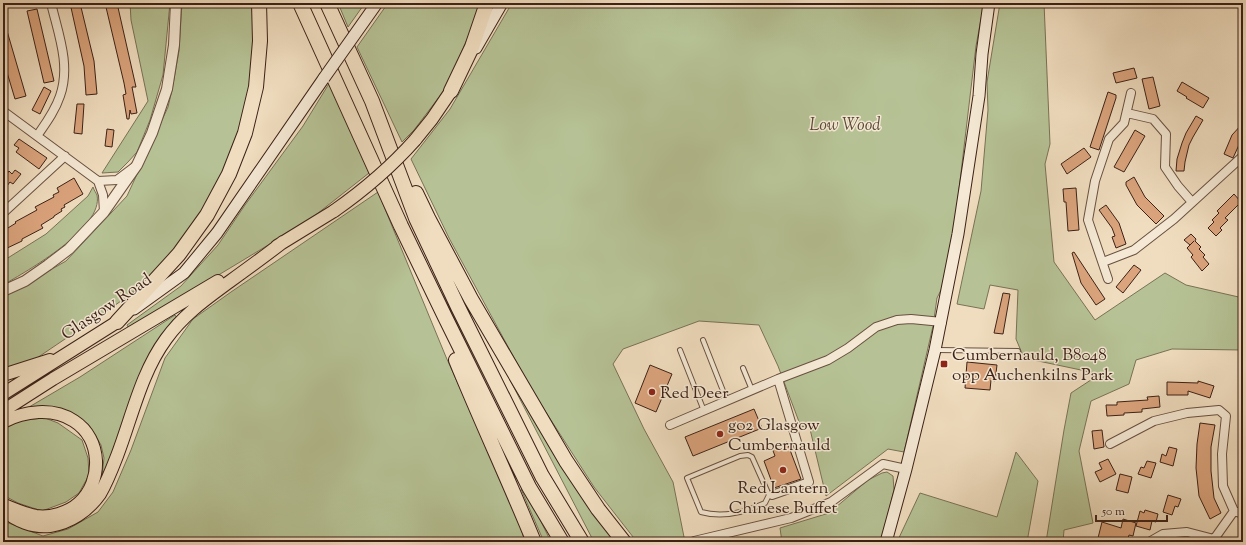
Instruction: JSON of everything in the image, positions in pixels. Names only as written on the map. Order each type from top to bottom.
[{"type":"highway","points":[[117,322],[179,254],[207,215],[229,174],[245,133],[256,87],[260,41],[259,3]]},
{"type":"highway","points":[[300,3],[401,226],[482,394],[529,487],[562,542]]},
{"type":"highway","points":[[327,3],[428,218],[471,299],[566,461],[598,509],[624,542]]},
{"type":"highway","points":[[451,91],[472,47],[487,3]]},
{"type":"highway","points":[[372,101],[416,218],[458,307],[542,476],[582,542]]},
{"type":"highway","points":[[401,226],[480,418],[534,542]]},
{"type":"main road","name":"Glasgow Road","points":[[3,394],[117,322],[184,273],[217,233],[377,3]]},
{"type":"main road","points":[[3,411],[53,379],[334,211],[373,181],[404,153],[432,119],[451,91],[502,3]]},
{"type":"main road","points":[[886,542],[906,469],[942,322],[958,234],[979,96],[982,54],[989,3]]},
{"type":"main road","points":[[3,510],[15,519],[40,526],[56,525],[68,521],[86,509],[99,495],[111,472],[143,383],[150,366],[165,340],[176,326],[199,304],[283,242]]},
{"type":"main road","points":[[3,375],[65,355]]},
{"type":"main road","points":[[3,422],[22,415],[39,412],[55,413],[68,418],[78,424],[87,434],[93,447],[96,464],[95,476],[90,488],[81,501],[70,510],[43,516],[26,513],[3,504]]},
{"type":"street","points":[[37,136],[52,114],[60,96],[64,76],[64,59],[51,3]]},
{"type":"street","points":[[3,291],[25,281],[69,250],[104,212],[138,165],[152,133],[167,89],[174,45],[176,3]]},
{"type":"street","points":[[1108,279],[1088,220],[1095,181],[1109,139],[1124,123],[1131,93]]},
{"type":"street","points":[[3,111],[98,181],[103,195],[104,212]]},
{"type":"street","points":[[1127,113],[1153,119],[1166,134],[1165,167],[1178,186],[1192,202]]},
{"type":"street","points":[[3,213],[65,156]]},
{"type":"street","points":[[1103,262],[1134,250],[1174,219],[1243,156]]},
{"type":"street","points":[[98,181],[117,180],[138,165]]},
{"type":"street","points":[[670,425],[778,379],[828,360],[876,328],[883,325],[897,320],[911,319],[942,322]]},
{"type":"street","points":[[770,495],[809,482],[778,379]]},
{"type":"street","points":[[1110,444],[1154,421],[1187,413],[1220,410],[1226,416],[1222,454],[1223,486],[1234,511],[1243,514]]},
{"type":"street","points":[[694,541],[791,518],[831,502],[883,464],[906,469]]},
{"type":"street","points":[[1149,542],[1163,534],[1187,532],[1213,541],[1234,511]]},
{"type":"lane","points":[[703,340],[727,401]]},
{"type":"lane","points":[[680,350],[704,411]]},
{"type":"lane","points":[[935,350],[1018,351]]},
{"type":"lane","points":[[743,368],[752,391]]},
{"type":"lane","points":[[748,455],[752,457],[770,495],[766,503],[745,512],[710,515],[701,512],[686,478],[740,456],[748,455]]},
{"type":"green space","points":[[130,3],[170,3],[163,75],[150,120],[137,152],[118,172],[102,173],[148,101],[131,20]]},
{"type":"green space","points":[[182,3],[253,3],[255,25],[248,101],[230,160],[209,200],[167,260],[127,297],[3,381],[3,297],[66,261],[127,196],[168,107],[179,51]]},
{"type":"green space","points":[[338,3],[365,3],[348,27]]},
{"type":"green space","points":[[388,3],[481,3],[446,88],[414,130],[402,142],[357,47]]},
{"type":"green space","name":"Low Wood","points":[[512,3],[984,3],[976,46],[953,240],[942,288],[937,298],[933,326],[904,452],[888,449],[826,496],[809,425],[801,427],[778,366],[759,325],[699,321],[623,349],[613,364],[644,429],[673,482],[685,542],[637,542],[594,487],[531,389],[449,238],[411,159],[450,109]]},
{"type":"green space","points":[[1000,3],[1044,3],[1050,144],[1045,164],[1054,262],[1095,320],[1165,273],[1186,285],[1243,298],[1243,350],[1172,349],[1136,360],[1129,384],[1091,401],[1079,451],[1093,523],[1064,530],[1063,542],[1046,542],[1071,393],[1100,374],[1024,358],[1016,339],[1018,290],[990,285],[984,309],[957,304],[981,191],[988,110],[987,82]]},
{"type":"green space","points":[[330,82],[369,173],[308,221],[129,329],[127,325],[181,286],[218,245],[245,205],[303,126]]},
{"type":"green space","points":[[93,187],[97,195],[96,208],[89,221],[62,247],[29,270],[3,285],[3,261],[46,234],[88,196]]},
{"type":"green space","points":[[378,192],[446,357],[517,515],[525,542],[3,542],[3,520],[43,536],[68,529],[98,512],[113,492],[131,450],[165,358],[193,319]]},
{"type":"green space","points":[[175,315],[178,320],[165,335],[106,477],[102,476],[104,458],[101,445],[89,425],[74,415],[24,410],[80,377]]},
{"type":"green space","points":[[510,380],[513,380],[619,542],[594,542]]},
{"type":"green space","points":[[45,418],[58,423],[82,440],[88,458],[89,475],[79,493],[66,502],[42,511],[18,503],[3,495],[3,428],[22,420]]},
{"type":"green space","points":[[1016,452],[1038,481],[1027,542],[897,542],[920,493],[997,517]]},
{"type":"green space","points":[[887,472],[893,476],[894,490],[881,542],[782,542],[780,528],[829,513],[868,480]]},
{"type":"green space","points":[[524,487],[551,542],[544,542],[521,489]]},
{"type":"building","points":[[70,3],[80,3],[94,61],[97,94],[86,95],[84,66]]},
{"type":"building","points":[[105,3],[117,3],[136,87],[132,87],[137,113],[131,114],[130,110],[129,119],[127,119],[123,95],[126,94],[124,83]]},
{"type":"building","points":[[37,9],[54,81],[44,83],[27,11]]},
{"type":"building","points":[[3,24],[5,24],[26,96],[15,99],[3,59]]},
{"type":"building","points":[[1134,68],[1137,78],[1116,83],[1113,73]]},
{"type":"building","points":[[1153,77],[1160,106],[1149,109],[1142,79]]},
{"type":"building","points":[[1182,82],[1209,98],[1203,108],[1177,91]]},
{"type":"building","points":[[44,87],[51,91],[40,114],[32,110]]},
{"type":"building","points":[[1108,92],[1116,95],[1116,98],[1099,150],[1090,147]]},
{"type":"building","points":[[77,104],[84,104],[82,134],[74,133]]},
{"type":"building","points":[[1196,116],[1203,120],[1189,145],[1184,171],[1176,171],[1177,159],[1182,143]]},
{"type":"building","points":[[1243,123],[1243,136],[1233,158],[1224,154],[1232,135]]},
{"type":"building","points":[[107,129],[114,130],[112,147],[105,146]]},
{"type":"building","points":[[1135,130],[1145,136],[1124,172],[1114,167]]},
{"type":"building","points":[[19,139],[47,158],[39,169],[16,152],[19,148],[14,145]]},
{"type":"building","points":[[1084,148],[1091,157],[1067,174],[1061,164]]},
{"type":"building","points":[[15,170],[21,174],[13,184],[10,182],[3,191],[3,179],[9,171],[12,174]]},
{"type":"building","points":[[1134,177],[1145,197],[1164,216],[1156,224],[1137,205],[1126,185],[1126,182]]},
{"type":"building","points":[[74,178],[83,194],[64,205],[65,207],[61,209],[62,211],[41,225],[43,228],[22,239],[22,241],[3,250],[3,231],[16,223],[15,222],[37,210],[35,207],[54,197],[53,195],[59,192],[57,188]]},
{"type":"building","points":[[1076,188],[1079,230],[1068,231],[1066,202],[1064,202],[1063,189]]},
{"type":"building","points":[[1234,194],[1241,202],[1225,218],[1228,220],[1220,228],[1222,230],[1216,236],[1208,228],[1214,222],[1212,220],[1219,213],[1217,211]]},
{"type":"building","points":[[1106,205],[1119,223],[1126,244],[1116,248],[1112,237],[1115,236],[1112,228],[1099,210]]},
{"type":"building","points":[[1191,234],[1201,247],[1199,249],[1205,255],[1203,257],[1209,264],[1202,271],[1191,257],[1193,255],[1187,248],[1190,245],[1184,240]]},
{"type":"building","points":[[1074,252],[1105,299],[1096,305],[1081,283],[1072,253]]},
{"type":"building","points":[[1134,265],[1141,270],[1123,293],[1116,287]]},
{"type":"building","points":[[1003,293],[1010,294],[1003,334],[994,333]]},
{"type":"building","points":[[967,362],[997,365],[995,381],[991,380],[990,390],[965,388]]},
{"type":"building","name":"Red Deer","points":[[650,365],[672,374],[656,412],[635,403]]},
{"type":"building","points":[[1198,381],[1214,386],[1210,398],[1188,391],[1188,395],[1167,395],[1167,382],[1198,383]]},
{"type":"building","points":[[1159,396],[1160,407],[1142,409],[1142,412],[1107,416],[1106,405],[1117,405],[1117,402],[1148,400],[1147,397]]},
{"type":"building","name":"go2 Glasgow Cumbernauld","points":[[754,409],[762,428],[693,456],[685,437]]},
{"type":"building","points":[[1200,423],[1215,425],[1211,447],[1211,471],[1214,498],[1221,513],[1210,519],[1199,496],[1196,468]]},
{"type":"building","points":[[1102,430],[1104,447],[1094,449],[1092,431]]},
{"type":"building","name":"Red Lantern Chinese Buffet","points":[[787,442],[801,479],[774,488],[764,461],[775,456],[772,448]]},
{"type":"building","points":[[1169,447],[1177,449],[1173,466],[1160,462],[1162,454],[1166,456]]},
{"type":"building","points":[[1108,459],[1116,474],[1100,482],[1095,472],[1102,469],[1099,463]]},
{"type":"building","points":[[1147,461],[1156,463],[1151,478],[1138,474],[1141,467],[1144,468]]},
{"type":"building","points":[[1120,474],[1132,477],[1128,493],[1116,490]]},
{"type":"building","points":[[1168,495],[1181,499],[1178,507],[1175,506],[1172,515],[1163,512]]},
{"type":"building","points":[[1145,510],[1158,514],[1156,522],[1152,521],[1150,530],[1136,526],[1140,511],[1144,513]]},
{"type":"building","points":[[1123,519],[1136,523],[1133,536],[1129,535],[1127,542],[1097,542],[1102,522],[1121,528]]},
{"type":"place","name":"Cumbernauld, B8048 opp Auchenkilns Park","points":[[944,364]]},
{"type":"place","name":"Red Deer","points":[[652,392]]},
{"type":"place","name":"go2 Glasgow Cumbernauld","points":[[720,434]]},
{"type":"place","name":"Red Lantern Chinese Buffet","points":[[783,470]]}]
